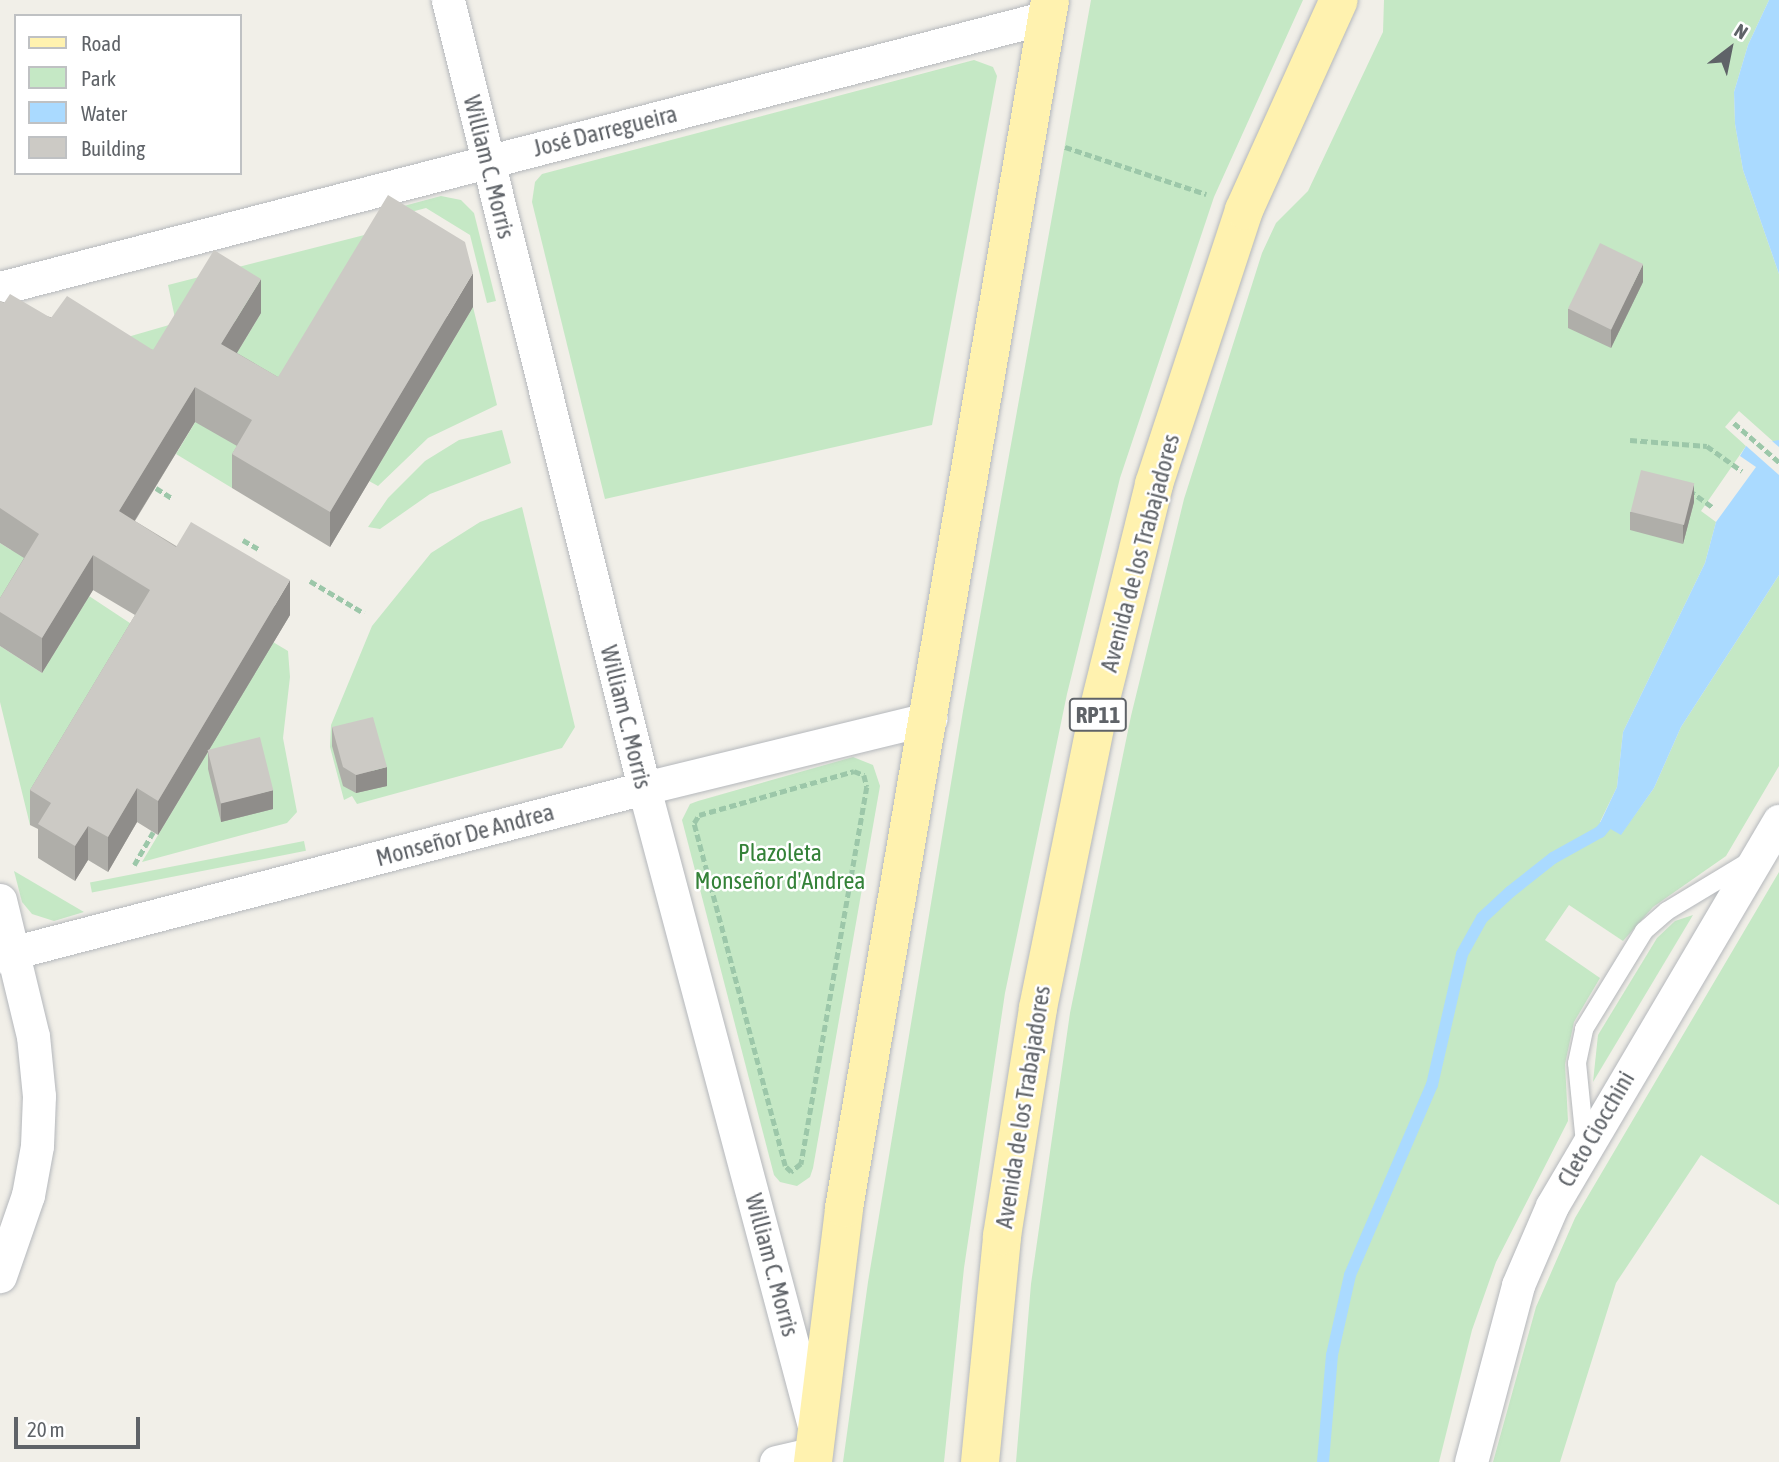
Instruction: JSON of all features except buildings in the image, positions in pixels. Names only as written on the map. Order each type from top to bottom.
[{"type":"main road","name":"Avenida de los Trabajadores","points":[[980,1462],[1002,1237],[1038,1008],[1099,707],[1148,510],[1244,210],[1339,0]]},
{"type":"main road","points":[[814,1449],[845,1208],[1049,8]]},
{"type":"street","name":"William C. Morris","points":[[447,0],[644,788],[814,1449]]},
{"type":"street","name":"José Darregueira","points":[[0,288],[488,160],[1049,8]]},
{"type":"street","name":"Monseñor De Andrea","points":[[7,954],[644,788],[930,718]]},
{"type":"street","name":"Cleto Ciocchini","points":[[1471,1462],[1518,1285],[1552,1206],[1779,821]]},
{"type":"street","points":[[0,901],[7,954],[33,1036],[37,1146],[16,1238],[0,1276]]},
{"type":"street","points":[[776,1462],[814,1449]]},
{"type":"lane","points":[[1585,1147],[1577,1063],[1584,1029],[1644,931],[1667,911],[1759,855]]},
{"type":"path","points":[[1022,169],[1065,147],[1214,197]]},
{"type":"path","points":[[1734,423],[1779,462]]},
{"type":"path","points":[[1630,440],[1707,446],[1742,471]]},
{"type":"path","points":[[1685,487],[1714,508]]},
{"type":"path","points":[[156,488],[173,498]]},
{"type":"path","points":[[243,540],[260,550]]},
{"type":"path","points":[[310,580],[363,612]]},
{"type":"path","points":[[859,771],[867,787],[801,1164],[796,1172],[785,1166],[694,823],[699,815],[859,771]]},
{"type":"path","points":[[134,865],[153,832]]},
{"type":"path","points":[[740,843],[751,849]]},
{"type":"green space","points":[[1091,0],[1303,0],[1214,197],[1120,478],[1067,694],[1005,993],[964,1268],[944,1462],[843,1462],[868,1282],[963,711]]},
{"type":"green space","points":[[1384,0],[1769,0],[1748,45],[1734,92],[1735,124],[1743,170],[1779,274],[1779,440],[1776,444],[1739,411],[1725,427],[1746,446],[1701,511],[1716,522],[1705,563],[1623,732],[1617,787],[1600,822],[1621,834],[1654,788],[1681,727],[1779,575],[1779,766],[1726,856],[1653,907],[1623,941],[1569,905],[1545,940],[1600,978],[1574,1022],[1565,1064],[1568,1121],[1496,1262],[1472,1330],[1439,1462],[1016,1462],[1031,1284],[1070,1013],[1131,716],[1184,499],[1262,253],[1276,223],[1308,191],[1383,32]]},
{"type":"green space","points":[[974,60],[993,67],[997,76],[932,425],[605,499],[532,202],[535,182],[542,174]]},
{"type":"green space","points":[[441,196],[461,200],[474,213],[496,301],[487,303],[470,235],[426,208],[388,218],[385,211]]},
{"type":"green space","points":[[388,229],[232,488],[176,454],[261,313],[124,431],[93,347],[176,323],[168,285]]},
{"type":"green space","points":[[473,307],[497,405],[428,438],[378,486],[369,481]]},
{"type":"green space","points":[[502,430],[511,463],[430,494],[380,529],[368,527],[388,498],[425,461],[459,440]]},
{"type":"green space","points":[[53,483],[0,633],[0,543],[11,550]]},
{"type":"green space","points":[[522,507],[575,727],[562,748],[357,804],[352,796],[344,800],[330,747],[331,725],[372,626],[431,553],[480,522]]},
{"type":"green space","points":[[89,596],[145,633],[30,825],[0,702],[0,646],[42,673]]},
{"type":"green space","points":[[273,642],[288,651],[290,677],[283,738],[297,812],[287,823],[142,862]]},
{"type":"green space","name":"Plazoleta Monseñor d'Andrea","points":[[853,757],[873,765],[880,786],[813,1168],[810,1177],[797,1186],[780,1182],[774,1175],[682,820],[690,804],[698,801]]},
{"type":"green space","points":[[304,841],[306,851],[92,892],[90,883]]},
{"type":"green space","points":[[14,871],[84,912],[54,921],[32,914],[22,902]]},
{"type":"green space","points":[[1779,872],[1779,1205],[1701,1155],[1616,1283],[1560,1462],[1493,1462],[1536,1307],[1575,1218]]},
{"type":"green space","points":[[1693,915],[1593,1082],[1598,1035],[1657,938],[1675,921]]},
{"type":"water","points":[[1769,0],[1779,0],[1779,274],[1743,170],[1735,124],[1734,92],[1748,45]]},
{"type":"water","points":[[1779,440],[1779,575],[1681,727],[1654,788],[1621,835],[1600,823],[1617,787],[1623,732],[1705,563],[1716,522],[1756,467],[1740,456],[1746,446]]},
{"type":"pier","points":[[1772,441],[1779,447],[1779,475],[1744,444]]},
{"type":"waterway","points":[[1323,1462],[1332,1355],[1350,1275],[1432,1085],[1462,954],[1482,918],[1510,892],[1553,858],[1600,832],[1615,815]]}]
